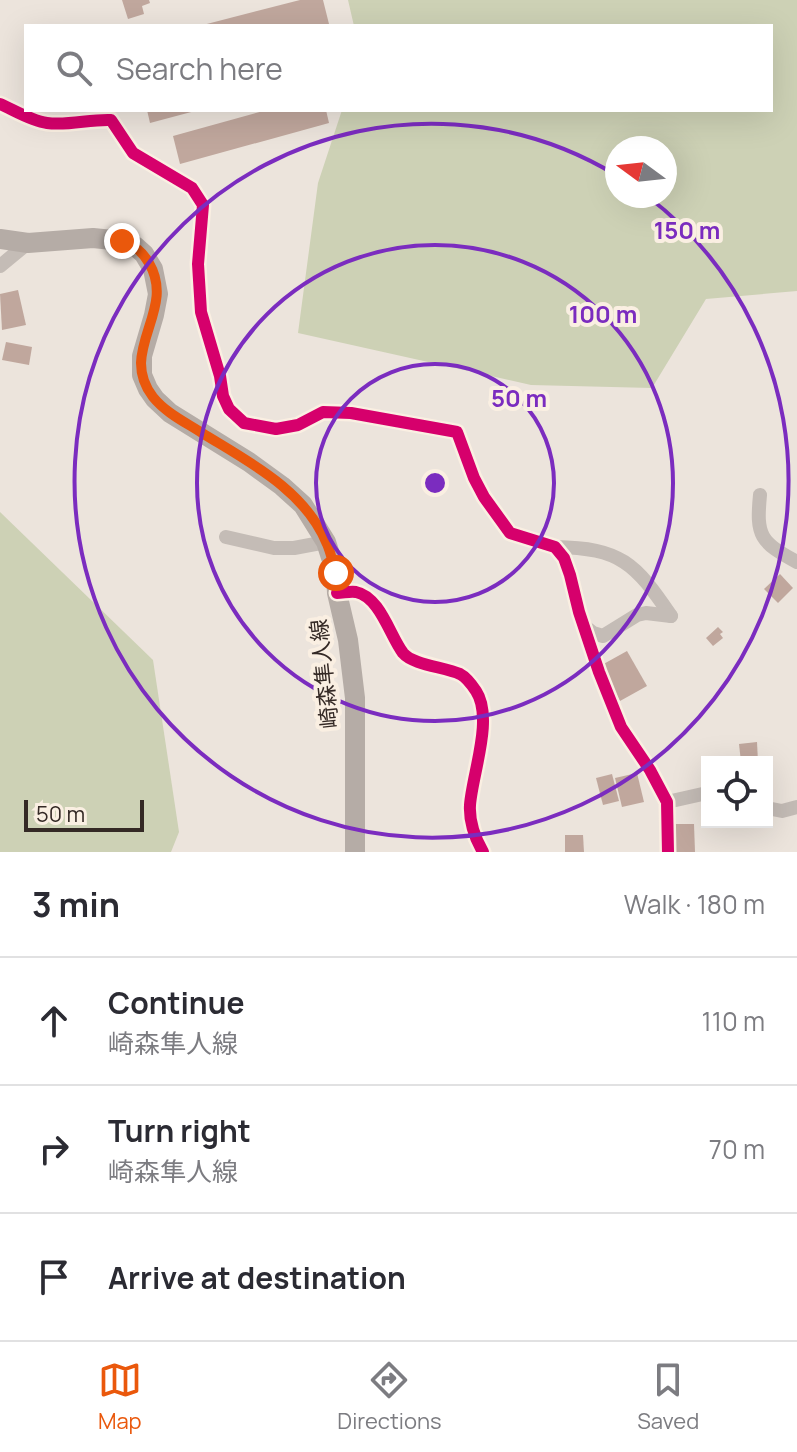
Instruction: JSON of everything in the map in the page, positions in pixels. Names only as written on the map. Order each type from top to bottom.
[{"type":"main road","name":"崎森隼人線","points":[[0,239],[28,243],[111,239],[135,246],[144,254],[153,269],[158,294],[142,356],[142,375],[148,389],[170,413],[282,486],[303,505],[326,542],[336,573],[355,698],[355,852]]},
{"type":"street","points":[[0,104],[45,123],[66,123],[112,115],[133,153],[192,188],[203,205],[198,264],[201,312],[214,352],[223,396],[229,409],[244,423],[276,429],[298,425],[323,412],[351,413],[457,432],[474,478],[510,533],[555,547],[598,550],[624,560],[639,573],[671,616],[637,615],[603,636],[583,625]]},
{"type":"street","points":[[0,266],[28,243]]},
{"type":"street","points":[[760,495],[759,530],[768,544],[797,562]]},
{"type":"street","points":[[226,537],[274,548],[326,542]]},
{"type":"street","points":[[555,547],[564,558],[583,625],[621,727],[667,802],[668,852]]},
{"type":"street","points":[[337,593],[358,592],[372,603],[385,620],[394,641],[407,658],[463,675],[478,694],[483,727],[470,807],[474,836],[483,852]]},
{"type":"street","points":[[667,802],[701,794]]},
{"type":"street","points":[[773,809],[782,811],[797,807]]},
{"type":"green space","points":[[348,0],[797,0],[797,291],[706,299],[652,388],[531,385],[298,333],[318,183],[341,112],[773,112],[773,24],[354,24]]},
{"type":"green space","points":[[0,512],[153,660],[179,832],[171,852],[0,852]]},
{"type":"building","points":[[122,0],[149,0],[150,3],[142,6],[144,14],[128,19]]},
{"type":"building","points":[[300,0],[323,0],[329,24],[207,24]]},
{"type":"building","points":[[147,112],[191,112],[150,123]]},
{"type":"building","points":[[260,112],[326,112],[329,123],[180,164],[173,136]]},
{"type":"building","points":[[18,290],[26,325],[2,330],[0,294]]},
{"type":"building","points":[[6,342],[32,347],[29,365],[2,360]]},
{"type":"building","points":[[780,574],[793,588],[778,603],[764,589]]},
{"type":"building","points":[[718,627],[723,632],[720,634],[723,638],[713,646],[706,638]]},
{"type":"building","points":[[627,651],[647,686],[620,701],[600,666]]},
{"type":"building","points":[[757,742],[758,756],[740,756],[739,744]]},
{"type":"building","points":[[637,773],[644,802],[622,807],[615,778]]},
{"type":"building","points":[[612,774],[619,801],[603,805],[596,778]]},
{"type":"building","points":[[673,824],[694,824],[695,852],[674,852]]},
{"type":"building","points":[[565,835],[583,835],[584,852],[565,852]]},
{"type":"cycle path","points":[[0,104],[47,123],[111,120],[133,153],[192,188],[203,205],[198,264],[201,312],[223,396],[229,409],[244,423],[276,429],[298,425],[323,412],[351,413],[457,432],[474,478],[510,533],[555,547],[564,558],[599,672],[621,727],[667,802],[668,852]]},
{"type":"cycle path","points":[[337,593],[364,595],[378,609],[403,653],[421,663],[460,674],[476,691],[481,702],[483,731],[470,811],[473,830],[483,852]]},
{"type":"route","points":[[122,241],[144,254],[153,269],[158,294],[141,365],[148,389],[170,413],[249,462],[303,505],[326,542],[336,573]]}]
